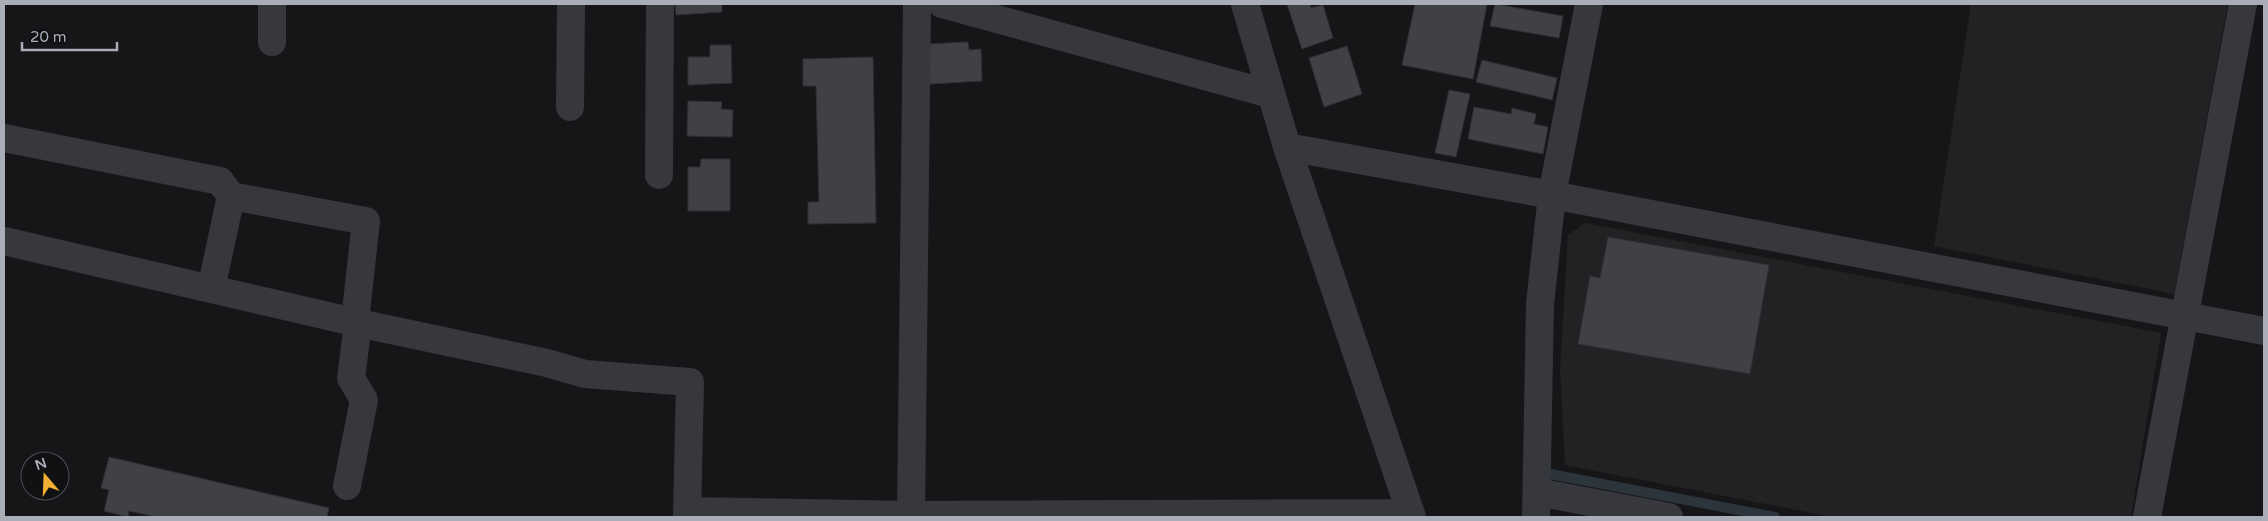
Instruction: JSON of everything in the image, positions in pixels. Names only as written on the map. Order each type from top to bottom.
[{"type":"street","points":[[272,4],[272,42]]},
{"type":"street","points":[[570,107],[571,4]]},
{"type":"street","points":[[659,175],[660,4]]},
{"type":"street","points":[[911,516],[917,4]]},
{"type":"street","points":[[942,4],[1270,94]]},
{"type":"street","points":[[4,241],[356,322],[547,363],[584,374],[690,382],[687,514],[911,516],[1411,515],[1287,147],[1245,4]]},
{"type":"street","points":[[1588,4],[1552,195],[1540,304],[1536,505],[1669,517]]},
{"type":"street","points":[[2146,517],[2243,4]]},
{"type":"street","points":[[4,138],[220,181],[231,196],[366,221],[351,378],[364,400],[347,486]]},
{"type":"street","points":[[1287,147],[1552,195],[2264,331]]},
{"type":"street","points":[[211,288],[231,196]]},
{"type":"shaded area","points":[[1971,4],[2228,4],[2174,294],[1934,246]]},
{"type":"shaded area","points":[[1585,223],[2161,333],[2131,517],[1832,517],[1565,465],[1560,369],[1568,235]]},
{"type":"building","points":[[675,4],[722,4],[722,12],[676,15]]},
{"type":"building","points":[[1287,4],[1310,4],[1311,8],[1323,5],[1333,38],[1302,49]]},
{"type":"building","points":[[1415,4],[1487,4],[1473,79],[1402,65]]},
{"type":"building","points":[[1495,4],[1563,16],[1559,38],[1490,26]]},
{"type":"building","points":[[968,42],[969,50],[981,49],[982,81],[930,84],[928,44]]},
{"type":"building","points":[[710,45],[731,45],[732,83],[688,85],[688,57],[710,57]]},
{"type":"building","points":[[1347,46],[1362,94],[1324,107],[1309,58]]},
{"type":"building","points":[[873,57],[876,223],[808,224],[808,202],[819,202],[816,86],[803,86],[803,59]]},
{"type":"building","points":[[1482,60],[1557,78],[1552,100],[1476,82]]},
{"type":"building","points":[[1449,90],[1470,94],[1456,157],[1435,153]]},
{"type":"building","points":[[688,101],[722,102],[721,109],[733,110],[732,137],[687,136]]},
{"type":"building","points":[[1474,107],[1511,114],[1512,108],[1536,114],[1534,124],[1548,127],[1543,154],[1468,139]]},
{"type":"building","points":[[701,159],[730,159],[730,211],[688,211],[688,167],[700,167]]},
{"type":"building","points":[[1608,237],[1769,265],[1750,374],[1578,344],[1590,276],[1600,278]]},
{"type":"building","points":[[109,457],[329,508],[327,517],[157,517],[129,511],[128,517],[104,511],[109,490],[101,488]]},
{"type":"waterway","points":[[1550,474],[1775,517]]}]
